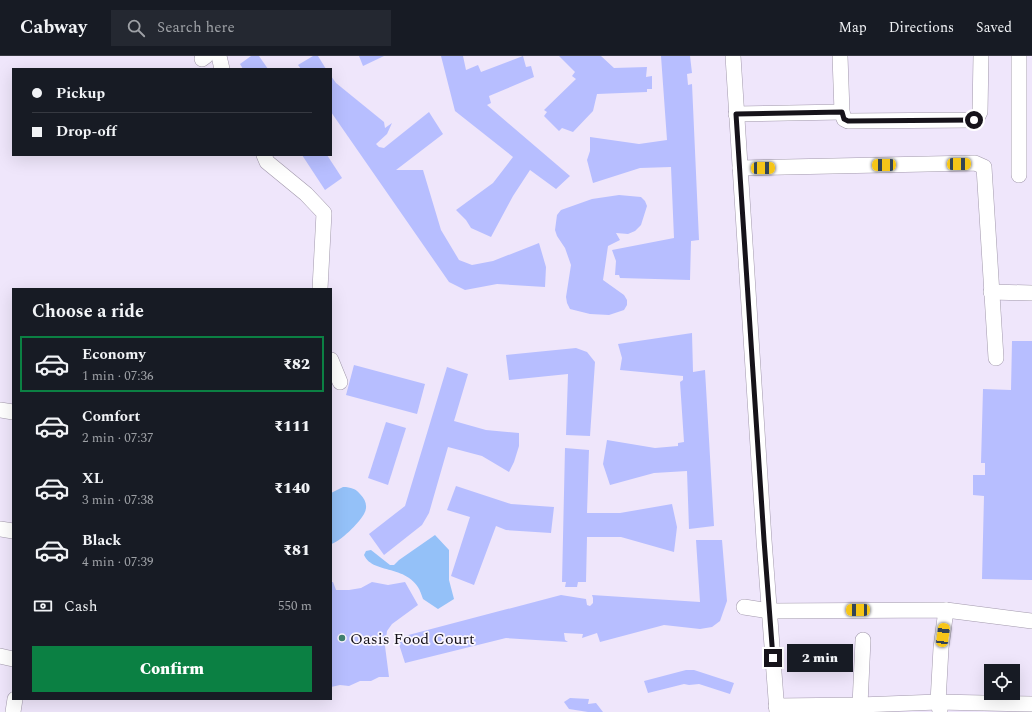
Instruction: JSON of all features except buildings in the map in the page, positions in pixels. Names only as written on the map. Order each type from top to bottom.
[{"type":"street","points":[[219,56],[222,68]]},
{"type":"street","points":[[733,56],[769,611],[777,709],[860,705],[939,707],[1032,704]]},
{"type":"street","points":[[840,56],[842,112],[844,119],[848,121],[974,120],[980,112],[981,56]]},
{"type":"street","points":[[1019,56],[1019,175]]},
{"type":"street","points":[[736,114],[842,112]]},
{"type":"street","points":[[264,156],[267,162],[306,194],[324,213],[320,288]]},
{"type":"street","points":[[740,168],[979,164],[984,167],[996,358]]},
{"type":"street","points":[[991,292],[1032,293]]},
{"type":"street","points":[[332,362],[340,382]]},
{"type":"street","points":[[0,410],[12,412]]},
{"type":"street","points":[[0,528],[12,531]]},
{"type":"street","points":[[744,607],[769,611],[946,610],[1032,621]]},
{"type":"street","points":[[939,707],[941,648],[946,610]]},
{"type":"street","points":[[860,705],[863,640]]},
{"type":"street","points":[[0,656],[12,659]]},
{"type":"street","points":[[13,712],[15,700]]},
{"type":"water","points":[[343,487],[353,489],[362,496],[365,501],[366,509],[362,518],[354,527],[339,540],[332,544],[332,492]]},
{"type":"water","points":[[435,535],[449,550],[449,580],[454,599],[438,609],[423,599],[418,587],[411,579],[403,574],[376,566],[364,555],[366,551],[371,550],[390,565],[394,565]]},
{"type":"place","name":"Oasis Food Court","points":[[342,638]]},
{"type":"route","points":[[773,658],[736,114],[842,112],[844,119],[848,121],[974,120]]}]
